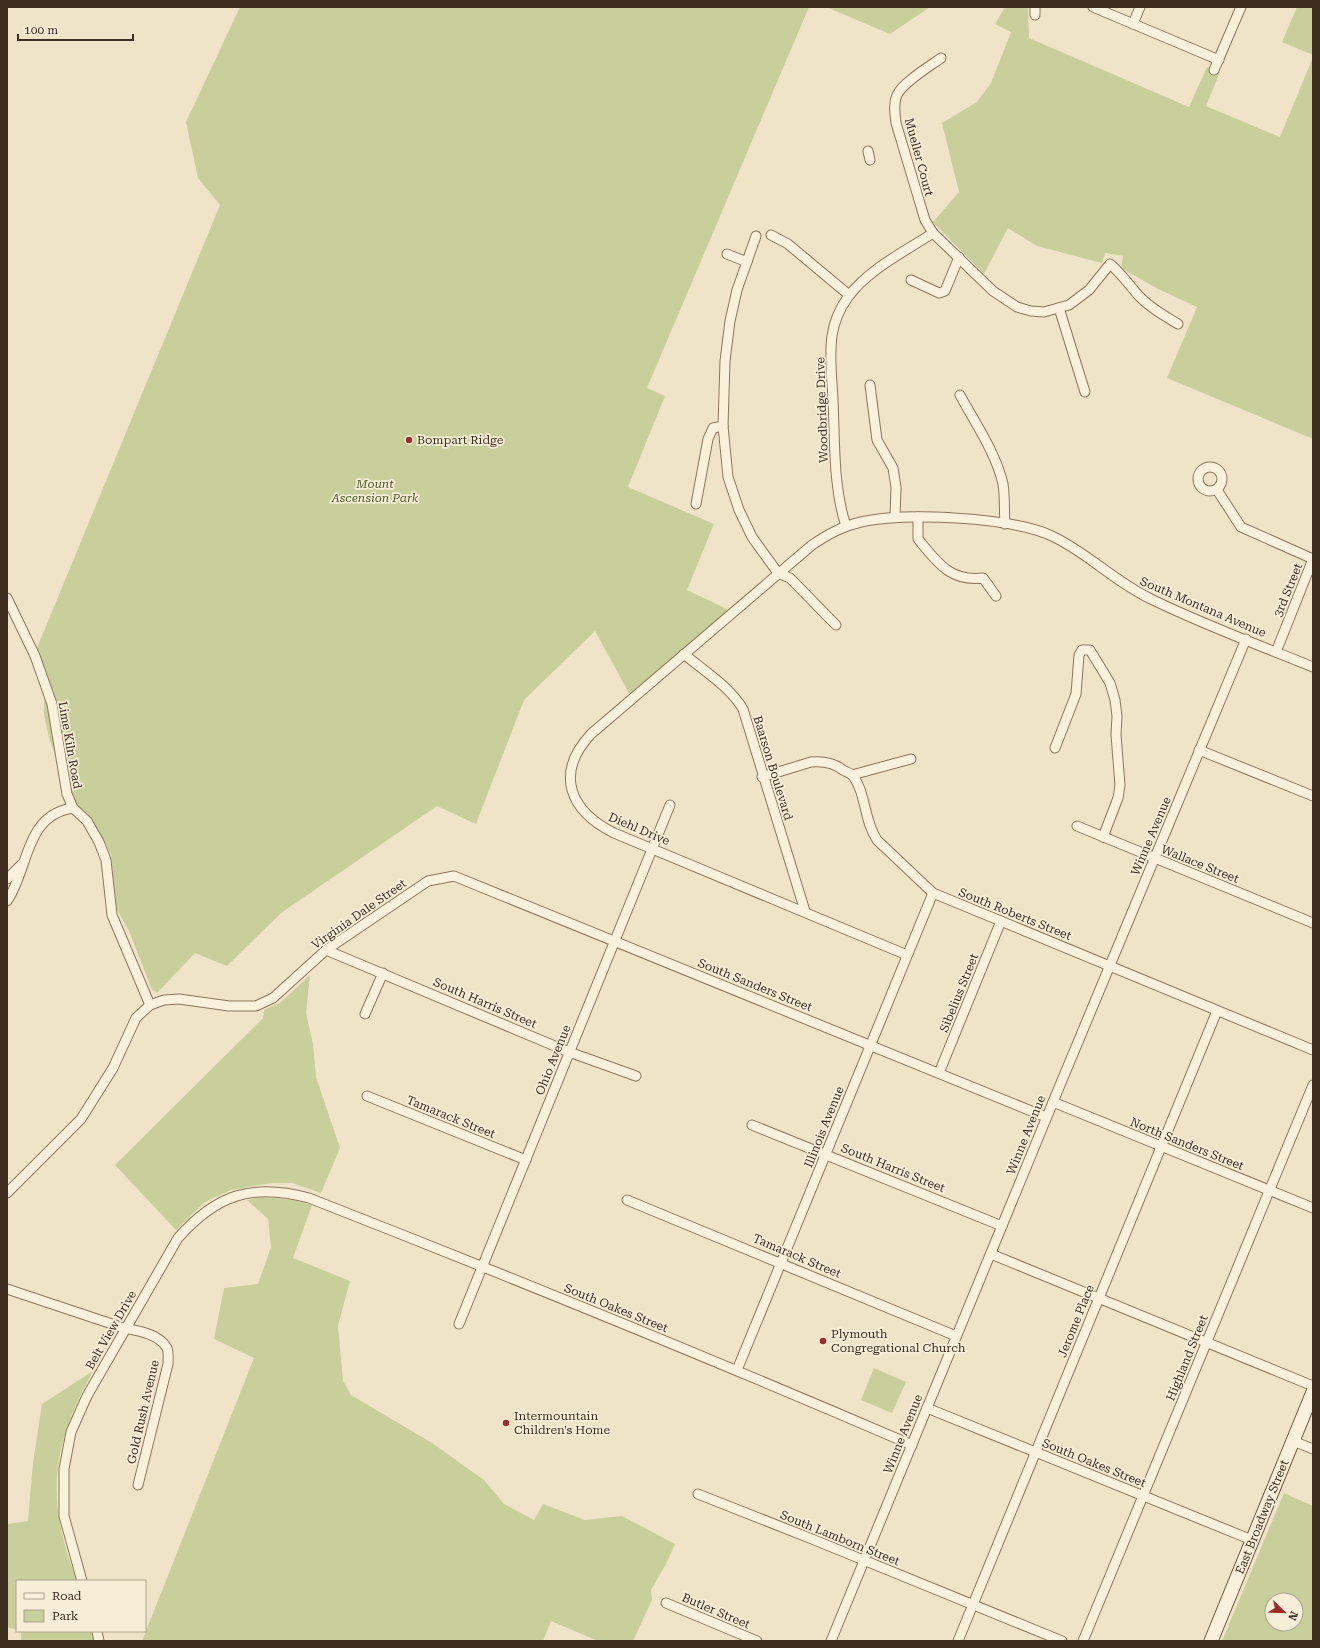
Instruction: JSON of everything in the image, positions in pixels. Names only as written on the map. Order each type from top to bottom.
[{"type":"street","points":[[1093,7],[1218,60]]},
{"type":"street","points":[[1133,24],[1140,7]]},
{"type":"street","points":[[1214,70],[1240,7]]},
{"type":"street","name":"Mueller Court","points":[[932,233],[925,220],[896,123],[895,108],[897,94],[903,87],[941,58]]},
{"type":"street","points":[[932,233],[959,257],[993,291],[1017,307],[1044,312],[1069,306],[1089,290],[1110,264],[1125,278],[1140,296],[1156,310],[1178,324]]},
{"type":"street","name":"Woodbridge Drive","points":[[846,526],[839,507],[831,359],[832,336],[836,318],[849,295],[862,281],[932,233]]},
{"type":"street","points":[[771,235],[788,244],[849,295]]},
{"type":"street","points":[[756,236],[737,290],[730,323],[725,361],[723,426],[728,477],[739,510],[752,537],[778,573],[790,578],[836,625]]},
{"type":"street","points":[[727,254],[747,262]]},
{"type":"street","points":[[911,280],[939,293],[945,292],[959,257]]},
{"type":"street","points":[[1059,308],[1085,392]]},
{"type":"street","points":[[870,385],[877,440],[893,468],[896,487],[895,517]]},
{"type":"street","points":[[960,395],[999,472],[1003,485],[1005,524]]},
{"type":"street","points":[[696,504],[708,439],[712,428],[723,426]]},
{"type":"street","points":[[1217,490],[1241,527],[1313,559]]},
{"type":"street","name":"South Montana Avenue","points":[[778,573],[817,542],[846,526],[873,520],[895,517],[918,517],[1005,524],[1037,530],[1051,536],[1078,550],[1113,577],[1138,593],[1179,612],[1246,638],[1313,667]]},
{"type":"street","points":[[918,517],[918,539],[938,563],[950,572],[968,580],[983,578],[996,596]]},
{"type":"street","name":"3rd Street","points":[[1276,652],[1313,559]]},
{"type":"street","name":"Diehl Drive","points":[[778,573],[590,734],[579,749],[572,766],[572,792],[582,810],[602,827],[908,955]]},
{"type":"street","name":"Lime Kiln Road","points":[[7,598],[36,656],[52,704],[67,794],[73,808],[87,821],[99,842],[106,860],[112,915],[150,1005]]},
{"type":"street","name":"Winne Avenue","points":[[831,1641],[1046,1117],[1246,638]]},
{"type":"street","points":[[1056,748],[1076,694],[1079,655],[1082,650],[1090,650],[1110,683],[1115,700],[1117,716],[1116,735],[1120,785],[1118,798],[1103,837]]},
{"type":"street","name":"Baarson Boulevard","points":[[684,654],[736,698],[743,709],[762,777],[805,911]]},
{"type":"street","points":[[1199,750],[1313,796]]},
{"type":"street","points":[[762,777],[819,761],[833,764],[852,775],[911,759]]},
{"type":"street","name":"South Roberts Street","points":[[852,775],[857,784],[870,831],[877,840],[933,893],[1313,1050]]},
{"type":"street","name":"Ohio Avenue","points":[[459,1324],[670,805]]},
{"type":"street","points":[[7,902],[15,886],[28,846],[45,821],[59,810],[73,808]]},
{"type":"street","name":"Wallace Street","points":[[1077,826],[1313,923]]},
{"type":"street","points":[[7,880],[23,862]]},
{"type":"street","name":"Virginia Dale Street","points":[[7,1194],[81,1119],[113,1068],[136,1018],[150,1005],[164,1000],[179,999],[229,1006],[256,1006],[274,998],[326,950],[428,881],[454,876]]},
{"type":"street","name":"South Sanders Street","points":[[454,876],[615,940],[1046,1117]]},
{"type":"street","name":"Illinois Avenue","points":[[737,1370],[933,893]]},
{"type":"street","name":"Sibelius Street","points":[[939,1073],[1001,921]]},
{"type":"street","name":"South Harris Street","points":[[326,950],[569,1052],[636,1076]]},
{"type":"street","points":[[365,1014],[383,973]]},
{"type":"street","name":"Jerome Place","points":[[958,1641],[1217,1011]]},
{"type":"street","name":"Highland Street","points":[[1084,1641],[1313,1085]]},
{"type":"street","name":"Tamarack Street","points":[[367,1096],[526,1160]]},
{"type":"street","name":"North Sanders Street","points":[[1053,1102],[1313,1208]]},
{"type":"street","name":"South Harris Street","points":[[752,1125],[1002,1226]]},
{"type":"street","name":"Belt View Drive","points":[[82,1580],[64,1516],[64,1469],[71,1432],[87,1396],[124,1328],[150,1288],[178,1238],[195,1219],[220,1202],[245,1193],[284,1192],[309,1198]]},
{"type":"street","name":"South Oakes Street","points":[[309,1198],[483,1266],[737,1370],[912,1445]]},
{"type":"street","name":"Tamarack Street","points":[[627,1200],[782,1262],[956,1336]]},
{"type":"street","points":[[991,1254],[1313,1386]]},
{"type":"street","name":"Gold Rush Avenue","points":[[7,1289],[159,1339],[167,1349],[168,1364],[138,1485]]},
{"type":"street","name":"East Broadway Street","points":[[1211,1641],[1313,1392]]},
{"type":"street","name":"South Oakes Street","points":[[927,1408],[1252,1540]]},
{"type":"street","points":[[1293,1440],[1313,1449]]},
{"type":"street","name":"South Lamborn Street","points":[[698,1494],[865,1560],[1062,1641]]},
{"type":"street","name":"Butler Street","points":[[666,1603],[757,1641]]},
{"type":"green space","name":"Mount Ascension Park","points":[[240,7],[809,7],[647,388],[665,396],[628,487],[714,524],[687,590],[729,610],[630,695],[595,631],[524,700],[476,824],[437,806],[281,913],[227,966],[195,953],[157,993],[152,990],[129,931],[116,908],[111,855],[98,829],[75,806],[49,738],[44,715],[44,689],[32,660],[220,205],[198,178],[186,122]]},
{"type":"green space","points":[[826,7],[930,7],[890,34]]},
{"type":"green space","points":[[1005,7],[1028,8],[1029,38],[1189,107],[1207,67],[1220,72],[1206,106],[1280,137],[1313,57],[1313,439],[1167,378],[1197,307],[1158,289],[1121,268],[1123,256],[1105,253],[1102,263],[1037,246],[1008,228],[984,274],[933,222],[959,192],[942,123],[977,102],[991,83],[1011,32],[995,24]]},
{"type":"green space","points":[[1297,7],[1313,7],[1313,55],[1282,42]]},
{"type":"green space","points":[[310,975],[306,1013],[313,1044],[316,1077],[340,1148],[321,1193],[292,1183],[272,1183],[231,1190],[205,1202],[176,1230],[115,1165],[263,1018],[264,1010],[281,1002]]},
{"type":"green space","points":[[263,1197],[293,1200],[312,1205],[293,1258],[350,1281],[338,1326],[343,1381],[351,1395],[432,1443],[484,1480],[504,1504],[534,1520],[543,1504],[585,1520],[622,1516],[675,1544],[666,1564],[651,1590],[652,1600],[633,1641],[598,1641],[551,1621],[543,1641],[142,1641],[254,1358],[214,1339],[224,1288],[258,1284],[271,1247],[268,1219],[247,1200]]},
{"type":"green space","points":[[874,1368],[906,1382],[892,1413],[861,1400]]},
{"type":"green space","points":[[93,1371],[68,1424],[61,1449],[57,1474],[57,1499],[60,1524],[67,1552],[77,1580],[16,1580],[16,1630],[7,1627],[7,1524],[28,1521],[33,1463],[42,1404]]},
{"type":"green space","points":[[1284,1493],[1313,1506],[1313,1641],[1222,1641]]},
{"type":"green space","points":[[21,1632],[92,1632],[94,1641],[21,1641]]},
{"type":"place","name":"Bompart Ridge","points":[[409,440]]},
{"type":"place","name":"Plymouth Congregational Church","points":[[823,1341]]},
{"type":"place","name":"Intermountain Children's Home","points":[[506,1423]]}]
